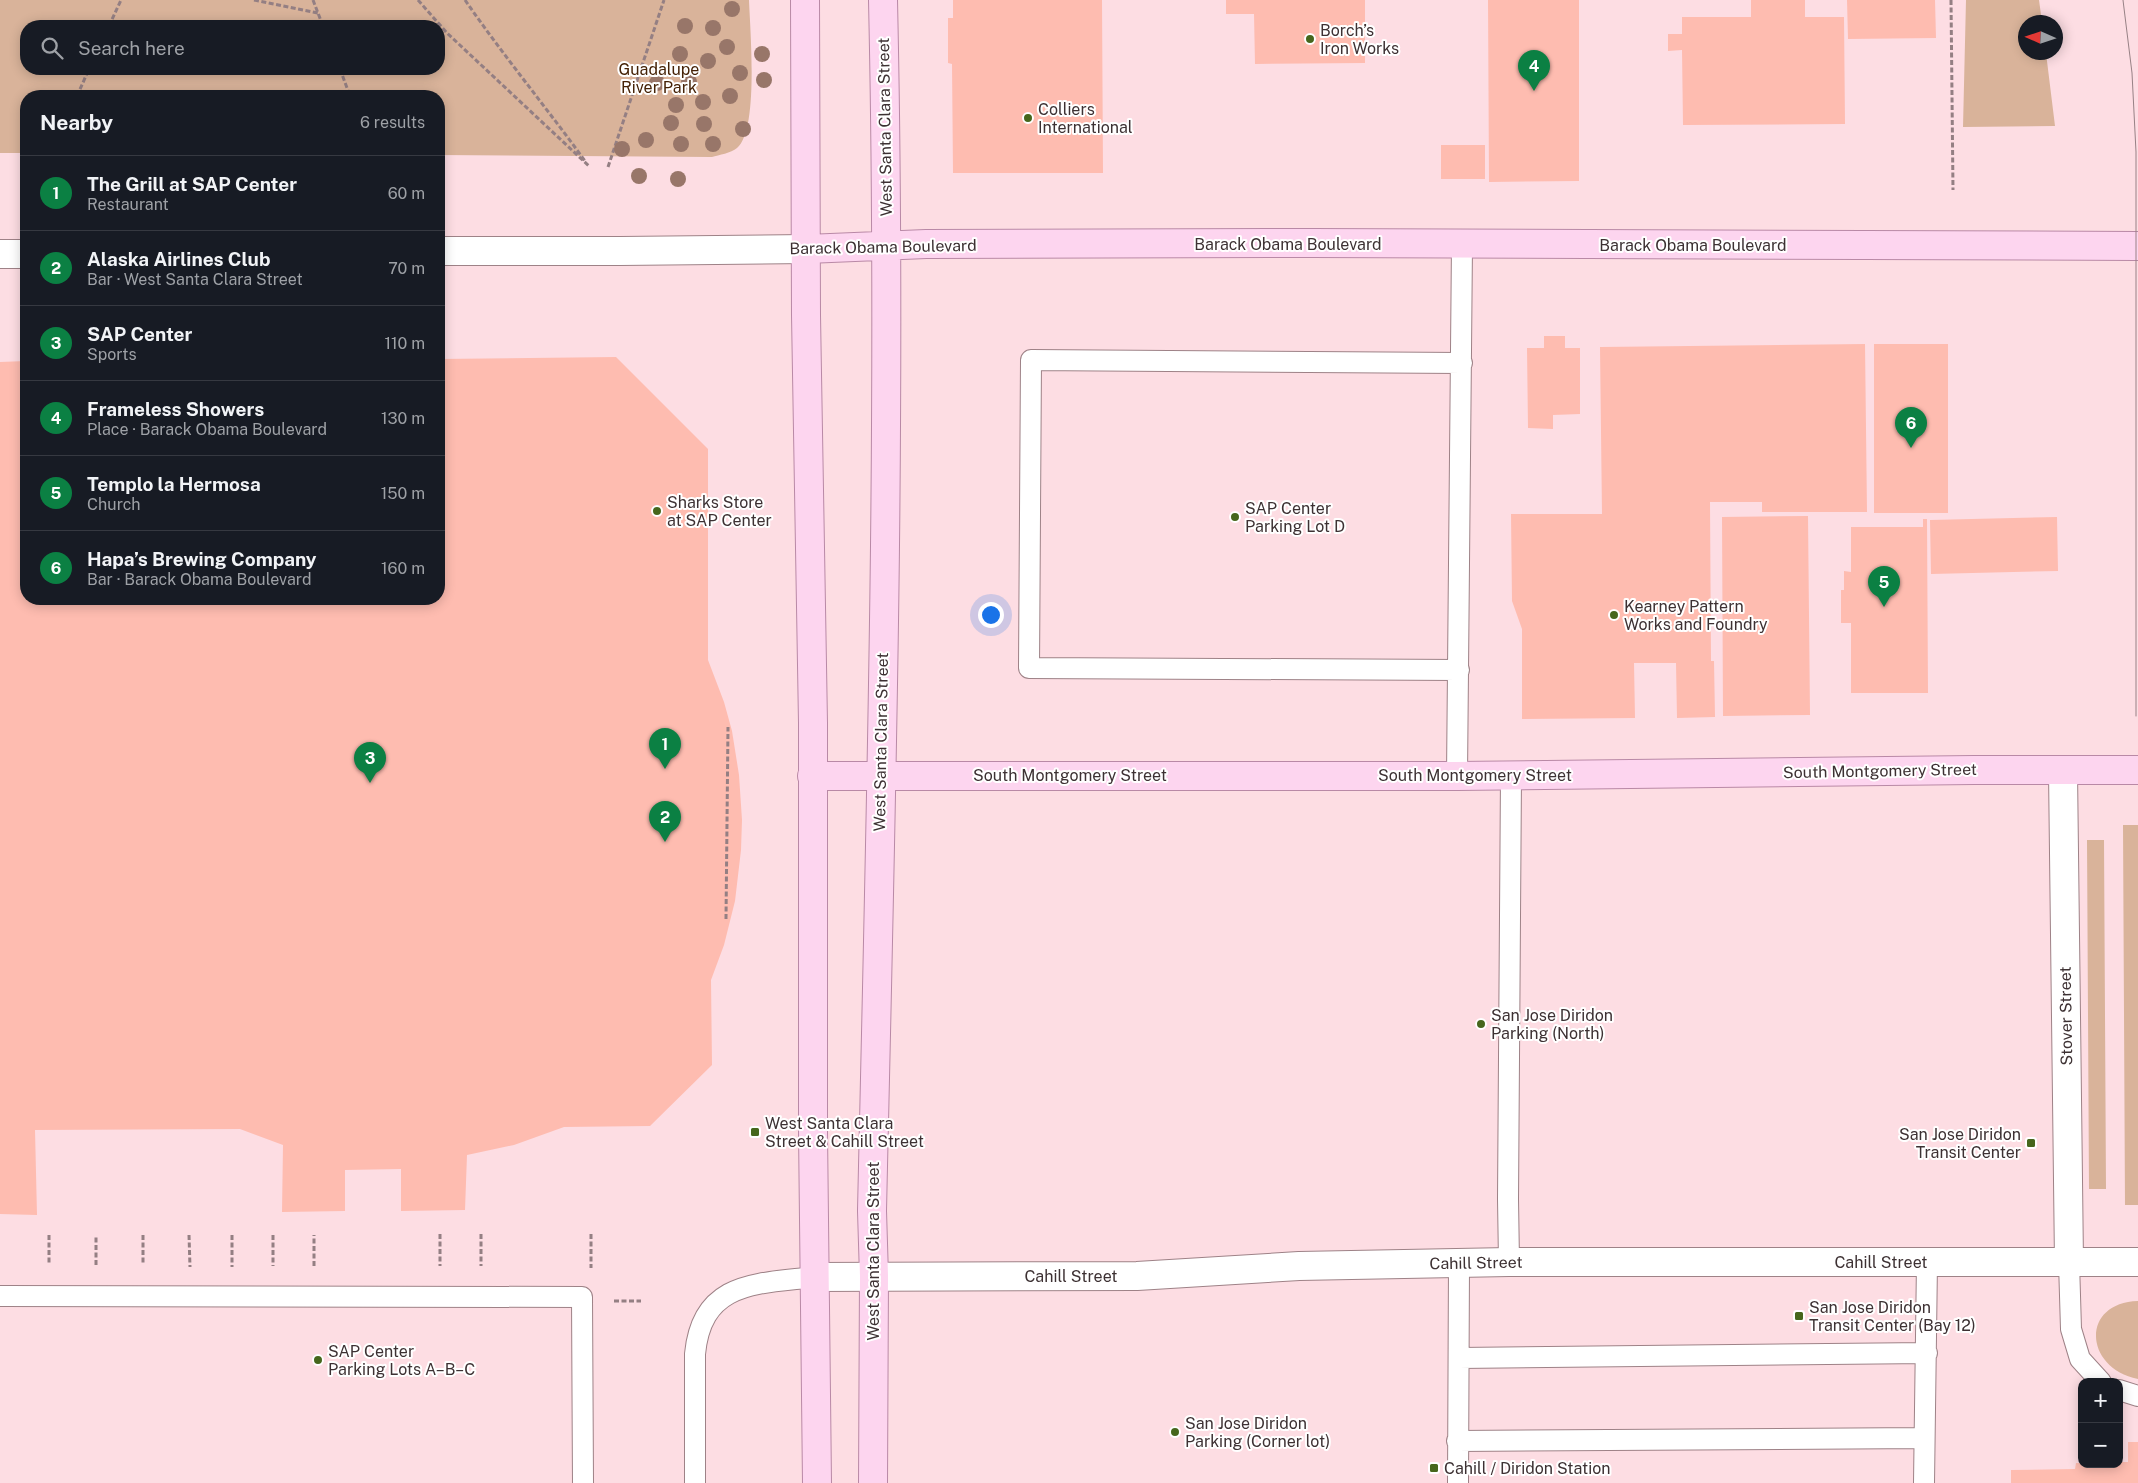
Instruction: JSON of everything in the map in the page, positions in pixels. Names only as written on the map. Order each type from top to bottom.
[{"type":"main road","points":[[805,0],[817,1483]]},
{"type":"main road","name":"West Santa Clara Street","points":[[873,1483],[874,1276],[872,1211],[881,774],[887,246],[883,0]]},
{"type":"main road","name":"Barack Obama Boulevard","points":[[807,249],[887,246],[1462,244],[2138,246]]},
{"type":"main road","name":"South Montgomery Street","points":[[812,776],[881,774],[1457,776],[2138,770]]},
{"type":"street","name":"Barack Obama Boulevard","points":[[445,251],[620,252],[807,249]]},
{"type":"street","points":[[0,254],[20,254]]},
{"type":"street","name":"Stover Street","points":[[2062,771],[2069,1262]]},
{"type":"street","name":"Cahill Street","points":[[814,1277],[1137,1276],[1299,1266],[1509,1262],[2138,1262]]},
{"type":"lane","points":[[1457,776],[1462,244]]},
{"type":"lane","points":[[1459,670],[1029,668],[1031,360],[1462,363]]},
{"type":"lane","points":[[1509,1262],[1511,775]]},
{"type":"lane","points":[[1924,1483],[1927,1262]]},
{"type":"lane","points":[[2069,1262],[2072,1329],[2080,1359],[2097,1378]]},
{"type":"lane","points":[[1458,1483],[1459,1264]]},
{"type":"lane","points":[[695,1483],[695,1354],[696,1338],[702,1322],[712,1306],[739,1288],[760,1283],[814,1277]]},
{"type":"lane","points":[[0,1296],[582,1296],[583,1483]]},
{"type":"lane","points":[[1458,1358],[1926,1353]]},
{"type":"lane","points":[[2123,1391],[2138,1396]]},
{"type":"lane","points":[[1458,1441],[1924,1438]]},
{"type":"path","points":[[112,20],[121,0]]},
{"type":"path","points":[[254,0],[318,13]]},
{"type":"path","points":[[313,0],[321,20]]},
{"type":"path","points":[[418,0],[436,20]]},
{"type":"path","points":[[445,31],[590,167],[465,0]]},
{"type":"path","points":[[608,167],[664,0]]},
{"type":"path","points":[[1951,0],[1953,190]]},
{"type":"path","points":[[80,90],[86,75]]},
{"type":"path","points":[[342,75],[348,90]]},
{"type":"path","points":[[726,919],[728,727]]},
{"type":"path","points":[[440,1234],[440,1271]]},
{"type":"path","points":[[96,1235],[96,1275]]},
{"type":"path","points":[[189,1235],[190,1273]]},
{"type":"path","points":[[314,1235],[314,1272]]},
{"type":"green space","name":"Guadalupe River Park","points":[[0,0],[749,0],[752,78],[748,122],[744,138],[737,148],[728,153],[712,157],[445,155],[445,90],[20,90],[20,153],[0,153]]},
{"type":"green space","points":[[1966,0],[2039,0],[2041,15],[2018,15],[2018,60],[2047,60],[2055,126],[1963,127]]},
{"type":"green space","points":[[2123,825],[2138,825],[2138,1205],[2125,1205]]},
{"type":"green space","points":[[2087,840],[2104,840],[2106,1189],[2089,1189]]},
{"type":"green space","points":[[2138,1301],[2138,1379],[2120,1373],[2107,1362],[2099,1350],[2096,1337],[2098,1324],[2106,1312],[2119,1304]]},
{"type":"building","name":"Colliers International","points":[[953,0],[1102,0],[1103,173],[953,173],[952,64],[948,63],[948,18],[953,18]]},
{"type":"building","name":"Borch’s Iron Works","points":[[1226,0],[1365,0],[1365,63],[1255,64],[1254,14],[1226,14]]},
{"type":"building","points":[[1488,0],[1579,0],[1579,181],[1489,182]]},
{"type":"building","points":[[1751,0],[1805,0],[1805,17],[1844,17],[1845,124],[1683,125],[1682,50],[1668,51],[1668,34],[1682,34],[1682,17],[1751,17]]},
{"type":"building","points":[[1847,0],[1935,0],[1936,38],[1848,39]]},
{"type":"building","points":[[1441,145],[1485,145],[1485,179],[1441,179]]},
{"type":"building","points":[[1544,336],[1565,336],[1565,348],[1580,348],[1580,414],[1553,415],[1553,429],[1528,428],[1527,348],[1544,348]]},
{"type":"building","points":[[1865,344],[1867,512],[1762,512],[1762,502],[1710,502],[1711,661],[1714,661],[1715,717],[1677,718],[1676,663],[1634,663],[1635,718],[1522,719],[1522,629],[1512,601],[1511,514],[1602,514],[1600,347]]},
{"type":"building","points":[[1874,344],[1948,344],[1948,513],[1874,513]]},
{"type":"building","points":[[616,357],[708,449],[708,660],[724,702],[732,731],[739,775],[742,820],[741,850],[735,901],[724,945],[711,980],[712,1065],[650,1126],[564,1127],[514,1145],[467,1155],[465,1210],[401,1211],[401,1169],[345,1170],[345,1211],[282,1212],[283,1145],[240,1129],[35,1130],[37,1215],[0,1214],[0,362],[20,361],[20,605],[445,605],[445,359]]},
{"type":"building","points":[[1808,516],[1810,715],[1723,716],[1722,517]]},
{"type":"building","points":[[2057,517],[2058,571],[1931,574],[1930,520]]},
{"type":"building","points":[[1923,519],[1927,519],[1928,693],[1851,693],[1851,623],[1841,623],[1841,590],[1844,590],[1844,571],[1851,572],[1851,527],[1923,527]]},
{"type":"building","points":[[2128,1442],[2138,1442],[2138,1483],[2011,1483],[2011,1470],[2075,1469],[2076,1463],[2078,1463],[2078,1468],[2123,1468],[2123,1462],[2128,1462]]},
{"type":"tram line","points":[[2123,0],[2132,73],[2136,152],[2136,716]]},
{"type":"place","name":"Borch’s Iron Works","points":[[1310,39]]},
{"type":"place","name":"Frameless Showers","points":[[1534,91]]},
{"type":"place","name":"Colliers International","points":[[1028,118]]},
{"type":"place","name":"Hapa’s Brewing Company","points":[[1911,448]]},
{"type":"place","name":"Sharks Store at SAP Center","points":[[657,511]]},
{"type":"place","name":"SAP Center Parking Lot D","points":[[1235,517]]},
{"type":"place","name":"Templo la Hermosa","points":[[1884,607]]},
{"type":"place","name":"Kearney Pattern Works and Foundry","points":[[1614,615]]},
{"type":"place","name":"The Grill at SAP Center","points":[[665,769]]},
{"type":"place","name":"SAP Center","points":[[370,783]]},
{"type":"place","name":"Alaska Airlines Club","points":[[665,842]]},
{"type":"place","name":"San Jose Diridon Parking (North)","points":[[1481,1024]]},
{"type":"place","name":"West Santa Clara Street & Cahill Street","points":[[755,1132]]},
{"type":"place","name":"San Jose Diridon Transit Center","points":[[2031,1143]]},
{"type":"place","name":"San Jose Diridon Transit Center (Bay 12)","points":[[1799,1316]]},
{"type":"place","name":"SAP Center Parking Lots A–B–C","points":[[318,1360]]},
{"type":"place","name":"San Jose Diridon Parking (Corner lot)","points":[[1175,1432]]},
{"type":"place","name":"Cahill / Diridon Station","points":[[1434,1468]]}]
